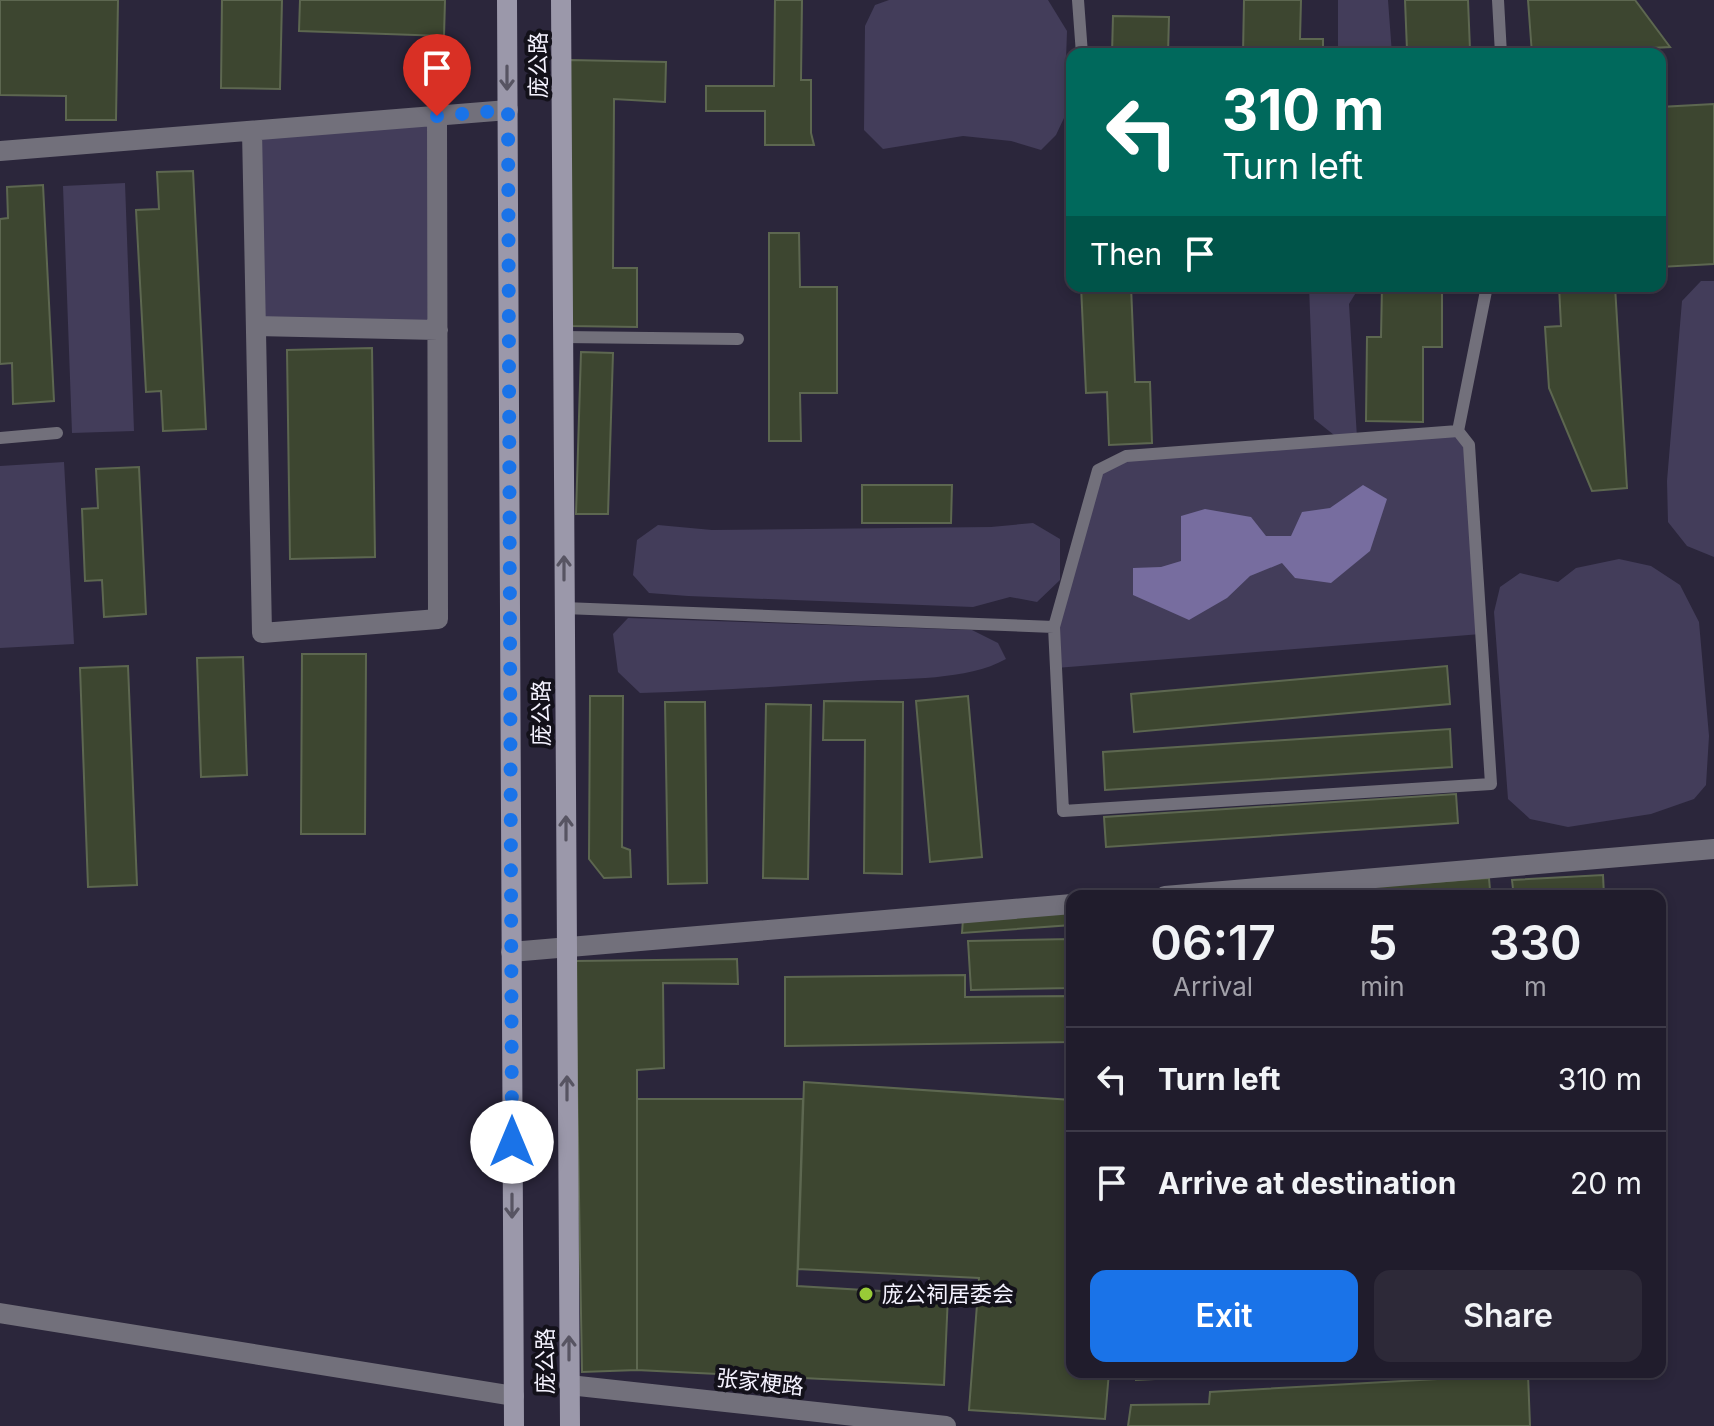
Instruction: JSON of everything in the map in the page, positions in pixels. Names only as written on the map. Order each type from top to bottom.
[{"type":"main road","name":"庞公路","points":[[507,0],[514,1426]]},
{"type":"main road","name":"庞公路","points":[[561,0],[570,1426]]},
{"type":"street","points":[[0,151],[508,110]]},
{"type":"street","points":[[252,131],[262,633],[438,619],[437,116]]},
{"type":"street","points":[[256,326],[438,330]]},
{"type":"street","points":[[1235,890],[1714,849]]},
{"type":"street","points":[[511,952],[1066,905]]},
{"type":"street","points":[[0,1313],[514,1396]]},
{"type":"street","name":"张家梗路","points":[[569,1385],[946,1426]]},
{"type":"lane","points":[[1078,0],[1082,48]]},
{"type":"lane","points":[[1498,0],[1501,48]]},
{"type":"lane","points":[[1458,431],[1126,456],[1098,470],[1054,627],[1063,811],[1491,784],[1469,445],[1458,431],[1486,292]]},
{"type":"lane","points":[[563,337],[738,339]]},
{"type":"lane","points":[[0,438],[57,433]]},
{"type":"lane","points":[[564,608],[1054,627]]},
{"type":"shaded area","points":[[889,0],[1048,0],[1067,31],[1064,118],[1056,135],[1041,150],[1011,141],[963,136],[883,149],[864,130],[865,26],[875,5]]},
{"type":"shaded area","points":[[1338,0],[1388,0],[1392,48],[1338,48]]},
{"type":"shaded area","points":[[437,116],[438,330],[256,326],[252,131]]},
{"type":"shaded area","points":[[125,183],[134,431],[72,433],[63,186]]},
{"type":"shaded area","points":[[1701,281],[1714,281],[1714,557],[1687,546],[1668,522],[1667,481],[1682,301]]},
{"type":"shaded area","points":[[1309,292],[1356,292],[1349,304],[1357,438],[1458,431],[1469,445],[1481,634],[1056,668],[1054,627],[1098,470],[1126,456],[1339,439],[1314,419]]},
{"type":"shaded area","points":[[64,462],[74,644],[0,648],[0,466]]},
{"type":"shaded area","points":[[1363,485],[1387,499],[1370,551],[1331,583],[1295,578],[1282,563],[1250,576],[1227,598],[1189,620],[1133,595],[1133,568],[1161,567],[1181,561],[1181,516],[1205,509],[1251,517],[1266,536],[1291,536],[1302,512],[1330,508]]},
{"type":"shaded area","points":[[1033,523],[1060,539],[1060,580],[1037,602],[1010,597],[973,607],[688,596],[649,593],[633,575],[637,540],[658,525],[712,530],[991,527]]},
{"type":"shaded area","points":[[1619,559],[1651,566],[1680,585],[1699,622],[1709,736],[1706,785],[1694,799],[1651,814],[1568,827],[1530,819],[1508,799],[1494,612],[1500,587],[1520,573],[1558,582],[1576,568]]},
{"type":"shaded area","points":[[628,618],[972,630],[998,643],[1006,659],[973,671],[935,677],[640,693],[618,672],[613,634]]},
{"type":"building","points":[[0,0],[118,0],[116,120],[66,120],[66,96],[0,95]]},
{"type":"building","points":[[222,0],[282,0],[280,89],[221,88]]},
{"type":"building","points":[[300,0],[445,0],[444,36],[299,31]]},
{"type":"building","points":[[775,0],[802,0],[801,80],[811,80],[811,133],[814,145],[765,145],[765,111],[706,111],[706,86],[774,86]]},
{"type":"building","points":[[1244,0],[1301,0],[1300,39],[1323,39],[1323,48],[1243,48]]},
{"type":"building","points":[[1405,0],[1468,0],[1470,48],[1407,48]]},
{"type":"building","points":[[1528,0],[1635,0],[1670,47],[1650,48],[1532,48]]},
{"type":"building","points":[[1113,16],[1169,17],[1168,48],[1112,48]]},
{"type":"building","points":[[570,60],[666,62],[665,102],[614,99],[613,268],[637,268],[637,327],[569,326]]},
{"type":"building","points":[[1714,104],[1714,264],[1666,267],[1666,107]]},
{"type":"building","points":[[193,171],[206,429],[163,431],[161,391],[146,392],[136,210],[159,209],[157,172]]},
{"type":"building","points":[[43,185],[54,401],[13,404],[12,363],[0,364],[0,219],[8,218],[7,187]]},
{"type":"building","points":[[769,233],[799,233],[800,287],[837,287],[837,393],[800,393],[801,441],[769,441]]},
{"type":"building","points":[[1081,292],[1131,292],[1135,382],[1150,382],[1152,443],[1109,445],[1107,392],[1086,393]]},
{"type":"building","points":[[1382,292],[1442,292],[1442,347],[1423,347],[1423,422],[1366,421],[1367,337],[1381,337]]},
{"type":"building","points":[[1559,292],[1615,292],[1627,488],[1592,491],[1549,388],[1545,327],[1561,326]]},
{"type":"building","points":[[372,348],[375,557],[290,559],[287,350]]},
{"type":"building","points":[[581,352],[613,353],[608,514],[576,514]]},
{"type":"building","points":[[139,467],[146,614],[104,617],[102,580],[85,581],[82,509],[98,508],[96,469]]},
{"type":"building","points":[[862,485],[952,485],[951,523],[862,523]]},
{"type":"building","points":[[302,654],[366,654],[365,834],[301,834]]},
{"type":"building","points":[[243,657],[247,775],[201,777],[197,658]]},
{"type":"building","points":[[128,666],[137,885],[88,887],[80,668]]},
{"type":"building","points":[[1447,666],[1450,704],[1134,732],[1131,694]]},
{"type":"building","points":[[590,696],[623,696],[622,847],[630,850],[631,877],[604,878],[589,859]]},
{"type":"building","points":[[968,696],[982,857],[930,862],[916,701]]},
{"type":"building","points":[[824,701],[903,702],[902,874],[864,873],[865,740],[823,740]]},
{"type":"building","points":[[665,702],[705,702],[707,883],[668,884]]},
{"type":"building","points":[[766,704],[811,705],[808,879],[763,878]]},
{"type":"building","points":[[1450,729],[1452,767],[1105,790],[1103,752]]},
{"type":"building","points":[[1456,794],[1458,823],[1106,847],[1104,817]]},
{"type":"building","points":[[1603,875],[1604,890],[1490,890],[1513,889],[1512,880]]},
{"type":"building","points":[[1489,878],[1490,890],[1320,890]]},
{"type":"building","points":[[1066,910],[1066,925],[962,933],[963,919]]},
{"type":"building","points":[[1066,939],[1066,988],[971,990],[968,941]]},
{"type":"building","points":[[737,959],[738,984],[663,983],[664,1068],[637,1070],[637,1370],[582,1372],[575,961]]},
{"type":"building","points":[[965,975],[965,997],[1066,996],[1066,1042],[785,1046],[785,977]]},
{"type":"building","points":[[804,1082],[1066,1100],[1066,1378],[1108,1378],[1105,1419],[969,1410],[979,1278],[798,1269]]},
{"type":"building","points":[[637,1099],[803,1099],[797,1286],[948,1295],[944,1385],[637,1370]]},
{"type":"building","points":[[1457,1378],[1528,1378],[1530,1426],[1128,1426],[1131,1405],[1209,1404],[1210,1392]]},
{"type":"place","name":"庞公祠居委会","points":[[866,1294]]},
{"type":"route","points":[[437,116],[508,110],[512,1142]]}]
